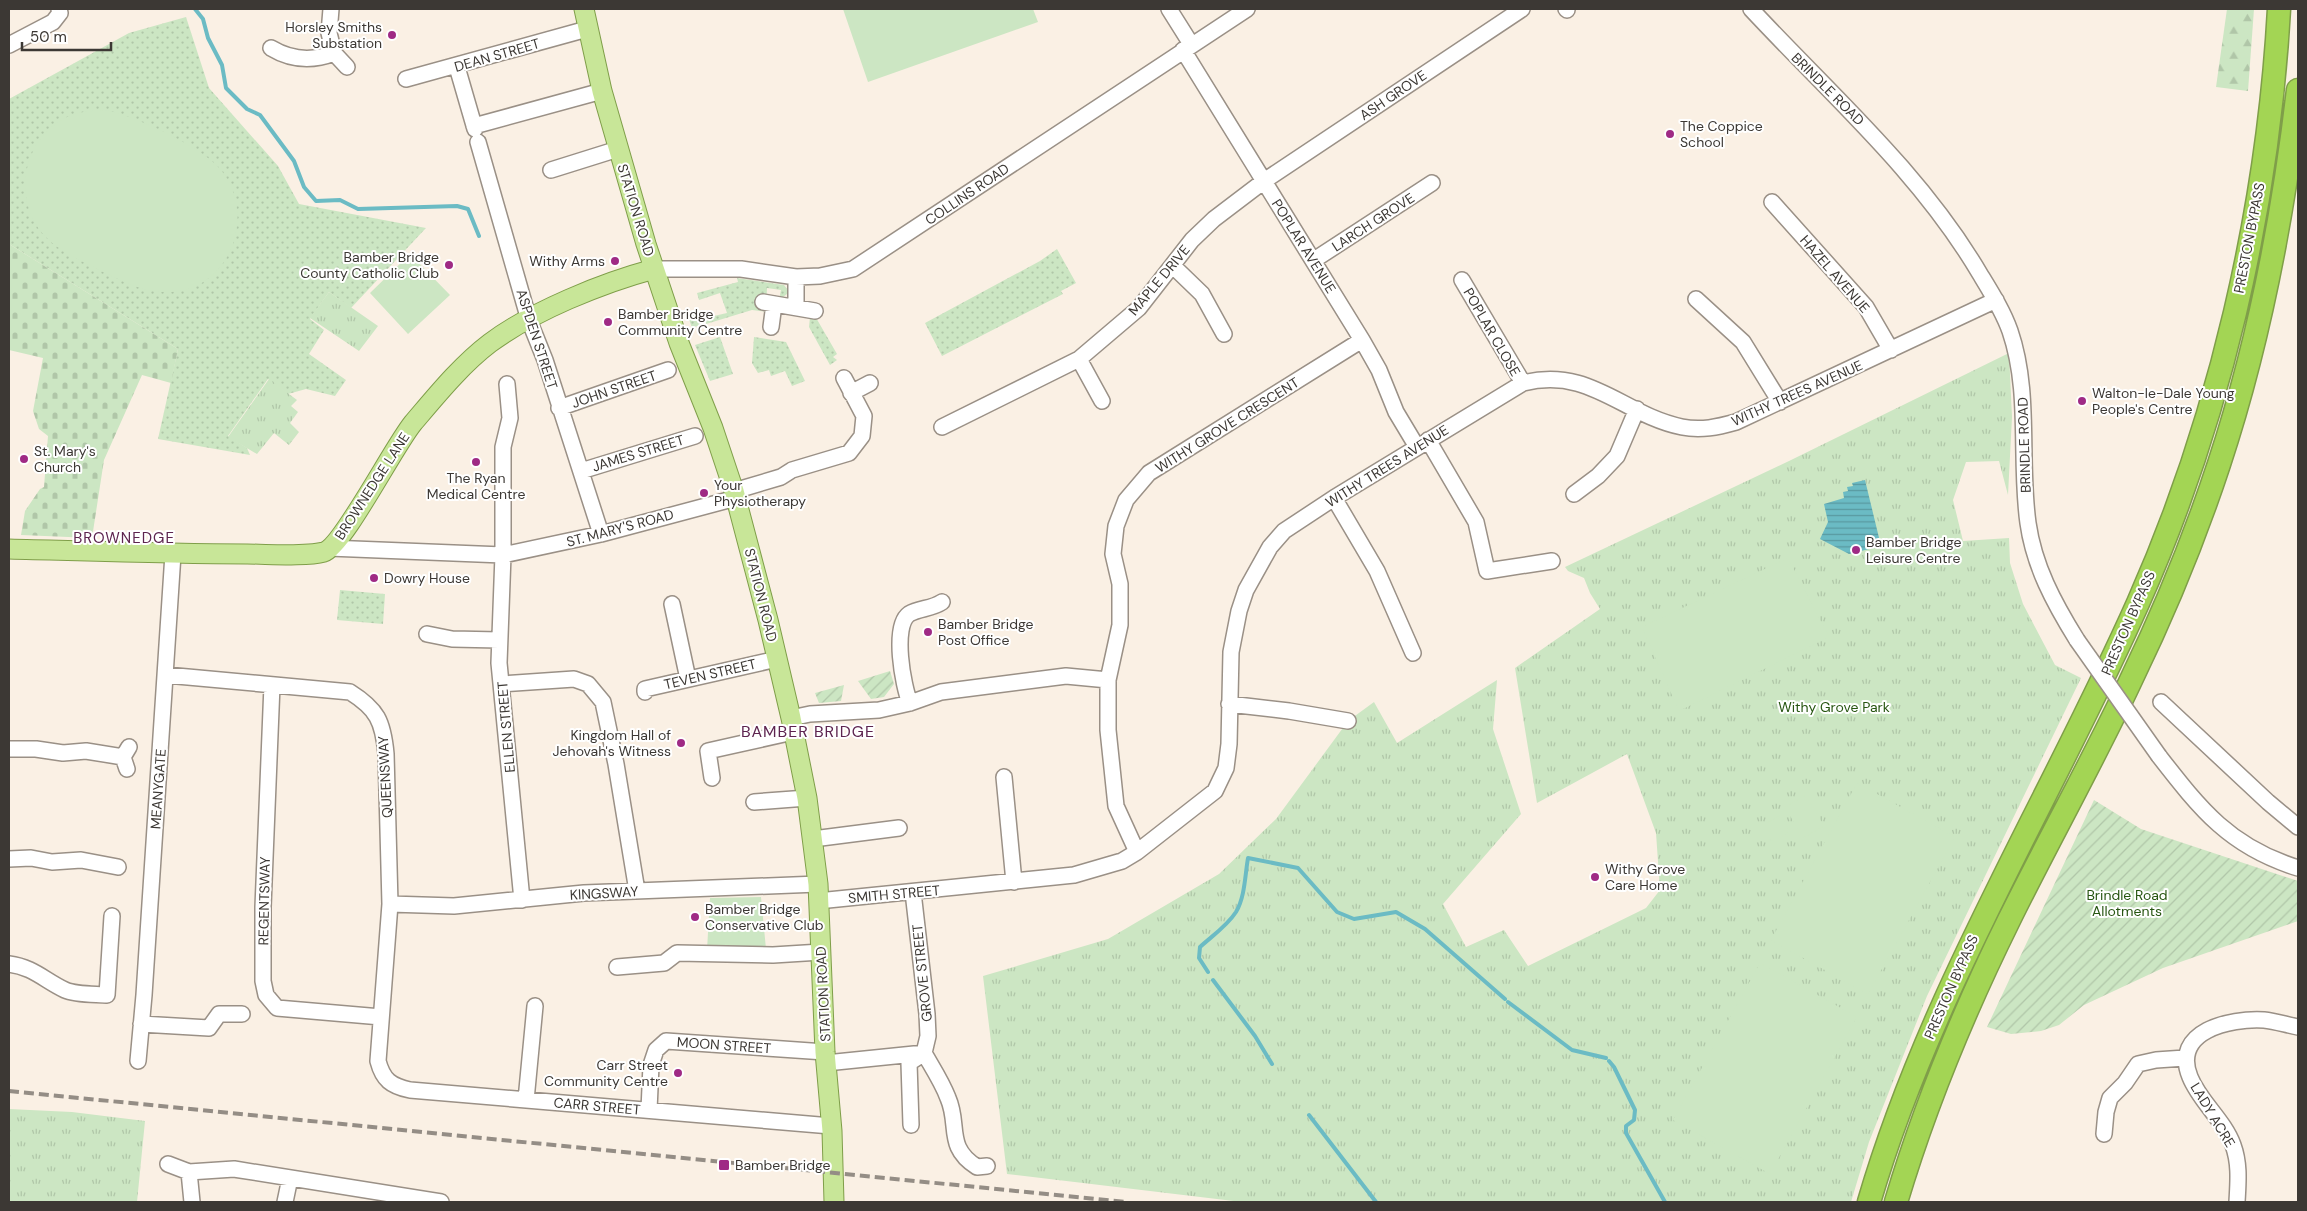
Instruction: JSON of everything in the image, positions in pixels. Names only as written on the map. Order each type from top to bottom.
[{"type":"highway","name":"PRESTON BYPASS","points":[[1869,1202],[1901,1104],[1944,998],[1985,911],[2096,694],[2166,538],[2194,456],[2233,323],[2265,154],[2276,69],[2279,9]]},
{"type":"highway","name":"PRESTON BYPASS","points":[[1896,1202],[1923,1120],[1964,1018],[2009,921],[2131,680],[2167,601],[2220,464],[2251,350],[2271,266],[2287,177],[2298,90]]},
{"type":"main road","name":"STATION ROAD","points":[[584,9],[602,91],[654,269],[679,343],[713,428],[735,495],[792,725],[807,798],[818,892],[834,1202]]},
{"type":"main road","name":"BROWNEDGE LANE","points":[[9,549],[173,554],[322,552],[329,548],[348,526],[397,445],[428,406],[459,371],[489,344],[529,320],[580,295],[622,278],[654,269]]},
{"type":"street","points":[[9,46],[54,22],[60,13],[59,9]]},
{"type":"street","points":[[331,9],[329,33],[334,53],[347,67]]},
{"type":"street","name":"POPLAR AVENUE","points":[[1169,9],[1187,47],[1264,181],[1314,260],[1379,370],[1396,412],[1423,444],[1476,522],[1487,571],[1552,561]]},
{"type":"street","name":"COLLINS ROAD","points":[[654,269],[741,269],[796,277],[840,273],[866,261],[1247,9]]},
{"type":"street","name":"ASH GROVE","points":[[1264,181],[1522,9]]},
{"type":"street","name":"BRINDLE ROAD","points":[[1750,9],[1920,187],[1948,223],[1996,300],[2011,333],[2022,392],[2025,487],[2032,540],[2047,589],[2077,640],[2159,756],[2190,796],[2219,826],[2236,840],[2266,856],[2298,868]]},
{"type":"street","name":"DEAN STREET","points":[[406,79],[587,29]]},
{"type":"street","points":[[271,48],[285,56],[300,58],[324,57],[334,53]]},
{"type":"street","name":"ASPDEN STREET","points":[[457,66],[529,320],[545,360],[600,534]]},
{"type":"street","points":[[476,132],[602,91]]},
{"type":"street","points":[[551,170],[618,150]]},
{"type":"street","name":"MAPLE DRIVE","points":[[942,427],[1079,359],[1139,308],[1192,240],[1214,219],[1264,181]]},
{"type":"street","name":"LARCH GROVE","points":[[1314,260],[1432,183]]},
{"type":"street","name":"HAZEL AVENUE","points":[[1772,202],[1866,307],[1891,350]]},
{"type":"street","points":[[1173,266],[1202,294],[1224,334]]},
{"type":"street","points":[[796,277],[796,307]]},
{"type":"street","name":"POPLAR CLOSE","points":[[1462,280],[1523,383]]},
{"type":"street","points":[[1696,299],[1744,342],[1780,402]]},
{"type":"street","name":"WITHY TREES AVENUE","points":[[970,886],[1074,875],[1122,861],[1137,852],[1216,791],[1226,768],[1229,744],[1231,652],[1246,590],[1270,547],[1284,531],[1334,498],[1523,383],[1549,379],[1580,383],[1681,427],[1708,429],[1736,422],[1996,300]]},
{"type":"street","points":[[771,327],[768,303],[815,311]]},
{"type":"street","name":"WITHY GROVE CRESCENT","points":[[1137,852],[1116,806],[1108,730],[1108,680],[1120,625],[1121,600],[1120,584],[1112,554],[1116,526],[1126,500],[1149,473],[1362,340]]},
{"type":"street","points":[[1079,359],[1102,401]]},
{"type":"street","name":"JOHN STREET","points":[[559,408],[668,370]]},
{"type":"street","name":"ST. MARY'S ROAD","points":[[329,548],[503,555],[600,534],[735,495],[781,477],[792,470],[849,453],[862,436],[864,416],[844,378]]},
{"type":"street","points":[[852,392],[870,383]]},
{"type":"street","points":[[503,555],[502,447],[510,418],[507,384]]},
{"type":"street","points":[[1574,494],[1598,476],[1616,456],[1637,409]]},
{"type":"street","name":"JAMES STREET","points":[[580,471],[695,436]]},
{"type":"street","points":[[1334,498],[1377,571],[1413,653]]},
{"type":"street","name":"MEANYGATE","points":[[138,1061],[173,554]]},
{"type":"street","name":"ELLEN STREET","points":[[503,555],[499,640],[522,900]]},
{"type":"street","points":[[910,703],[905,690],[900,636],[902,626],[909,614],[942,602]]},
{"type":"street","points":[[672,604],[688,679]]},
{"type":"street","points":[[427,634],[452,638],[499,640]]},
{"type":"street","name":"TEVEN STREET","points":[[645,692],[645,689],[777,660]]},
{"type":"street","name":"QUEENSWAY","points":[[166,675],[350,692],[366,703],[376,714],[384,733],[386,754],[390,904],[378,1061]]},
{"type":"street","points":[[712,778],[708,751],[792,725],[810,714],[879,710],[910,703],[941,692],[1066,676],[1108,680]]},
{"type":"street","points":[[502,684],[574,679],[588,684],[603,702],[621,791],[637,891]]},
{"type":"street","name":"REGENTSWAY","points":[[272,685],[263,907],[263,981],[266,996],[277,1008],[381,1017]]},
{"type":"street","points":[[2161,702],[2268,802],[2298,827]]},
{"type":"street","points":[[1229,704],[1289,711],[1348,721]]},
{"type":"street","points":[[9,749],[36,749],[63,753],[86,751],[126,758]]},
{"type":"street","points":[[1004,777],[1014,882]]},
{"type":"street","points":[[754,802],[807,798]]},
{"type":"street","points":[[813,839],[899,828]]},
{"type":"street","points":[[9,859],[31,858],[52,862],[81,860],[120,866]]},
{"type":"street","name":"SMITH STREET","points":[[818,892],[913,892],[970,886]]},
{"type":"street","name":"KINGSWAY","points":[[390,904],[454,906],[584,893],[637,891],[818,892]]},
{"type":"street","name":"GROVE STREET","points":[[913,892],[927,1014],[928,1036],[924,1053]]},
{"type":"street","points":[[9,964],[36,971],[67,991],[107,995],[112,916]]},
{"type":"street","points":[[617,967],[664,963],[678,953],[773,955],[821,952]]},
{"type":"street","points":[[526,1100],[535,1006]]},
{"type":"street","points":[[141,1024],[209,1028],[219,1014],[242,1014]]},
{"type":"street","points":[[2104,1134],[2106,1112],[2110,1098],[2125,1083],[2138,1064],[2156,1060],[2185,1058],[2188,1046],[2198,1037],[2218,1026],[2241,1021],[2265,1020],[2298,1027]]},
{"type":"street","name":"MOON STREET","points":[[649,1110],[651,1065],[656,1050],[666,1041],[826,1058]]},
{"type":"street","points":[[826,1058],[924,1053]]},
{"type":"street","points":[[911,1125],[909,1063],[924,1053]]},
{"type":"street","points":[[924,1053],[949,1099],[955,1138],[960,1152],[977,1167],[987,1166]]},
{"type":"street","name":"LADY ACRE","points":[[2185,1058],[2190,1077],[2232,1144],[2238,1162],[2237,1202]]},
{"type":"street","name":"CARR STREET","points":[[378,1061],[384,1080],[395,1087],[410,1090],[831,1126]]},
{"type":"street","points":[[168,1164],[189,1172],[234,1169],[395,1199],[441,1202]]},
{"type":"street","points":[[189,1172],[192,1202]]},
{"type":"street","points":[[286,1202],[290,1178]]},
{"type":"green space","points":[[843,9],[1033,9],[1038,22],[868,82]]},
{"type":"green space","points":[[2227,9],[2254,9],[2248,91],[2216,87]]},
{"type":"green space","points":[[186,17],[209,88],[278,166],[299,204],[426,228],[351,308],[329,292],[310,319],[324,330],[309,354],[346,380],[335,396],[306,389],[288,394],[268,379],[228,436],[247,448],[250,455],[158,439],[178,349],[9,244],[9,99],[129,33]]},
{"type":"green space","points":[[105,110],[132,118],[184,142],[212,161],[221,170],[232,188],[237,207],[237,227],[232,246],[223,264],[209,278],[192,288],[171,292],[153,291],[111,276],[63,251],[43,234],[33,220],[27,204],[25,187],[31,155],[39,140],[65,118],[85,112]]},
{"type":"green space","points":[[9,244],[178,349],[171,383],[142,375],[104,460],[92,538],[21,535],[25,511],[40,489],[44,487],[48,436],[39,429],[33,411],[43,358],[9,350]]},
{"type":"green space","points":[[1057,249],[1076,283],[1061,291],[1063,294],[942,356],[925,323],[1040,261]]},
{"type":"green space","points":[[410,254],[450,295],[408,334],[370,293]]},
{"type":"green space","points":[[737,278],[784,285],[788,290],[787,294],[779,300],[781,290],[767,288],[766,308],[768,312],[752,310],[706,324],[705,318],[727,313],[720,293],[699,300],[697,293],[738,282]]},
{"type":"green space","points":[[329,292],[378,326],[359,351],[310,318]]},
{"type":"green space","points":[[695,313],[700,316],[703,324],[692,328],[688,316]]},
{"type":"green space","points":[[815,316],[837,354],[833,357],[837,360],[830,365],[809,327],[810,317]]},
{"type":"green space","points":[[720,337],[733,374],[710,381],[695,345]]},
{"type":"green space","points":[[754,337],[786,342],[805,381],[792,386],[785,371],[771,376],[769,370],[758,373],[752,363]]},
{"type":"green space","name":"Withy Grove Park","points":[[2009,353],[2012,417],[2008,495],[1999,461],[1966,462],[1953,500],[1963,541],[2009,538],[2010,563],[2023,604],[2055,665],[2081,678],[1927,996],[1869,1142],[1851,1202],[1242,1202],[1007,1174],[983,976],[1108,939],[1219,874],[1276,819],[1348,721],[1374,702],[1397,743],[1497,680],[1493,729],[1521,814],[1443,904],[1466,947],[1504,930],[1528,966],[1646,908],[1660,890],[1656,833],[1627,754],[1537,803],[1515,668],[1600,609],[1590,593],[1584,578],[1568,571],[1565,567],[1789,461]]},
{"type":"green space","points":[[269,379],[297,400],[291,406],[298,412],[290,423],[299,432],[289,445],[274,433],[257,454],[228,437]]},
{"type":"green space","points":[[1788,558],[1829,637],[1679,711],[1642,627]]},
{"type":"green space","points":[[340,590],[385,594],[383,624],[337,620]]},
{"type":"green space","points":[[890,671],[894,684],[884,697],[871,699],[858,681]]},
{"type":"green space","points":[[844,685],[841,701],[819,703],[815,693]]},
{"type":"green space","points":[[1857,783],[1955,837],[1868,994],[1771,940]]},
{"type":"green space","points":[[1806,795],[1824,826],[1803,838],[1785,807]]},
{"type":"green space","name":"Brindle Road Allotments","points":[[2094,800],[2141,829],[2298,881],[2298,921],[2163,968],[2084,1005],[2059,1025],[2041,1031],[2011,1034],[1987,1027]]},
{"type":"green space","points":[[1781,815],[1788,827],[1787,834],[1774,841],[1767,839],[1765,835],[1767,823]]},
{"type":"green space","points":[[761,897],[766,949],[707,950],[710,898]]},
{"type":"green space","points":[[1760,963],[1857,1017],[1770,1174],[1673,1120]]},
{"type":"green space","points":[[9,1109],[72,1112],[145,1121],[137,1202],[9,1202]]},
{"type":"water","points":[[1865,480],[1881,546],[1849,554],[1820,539],[1828,522],[1824,504],[1844,498],[1843,492],[1848,491],[1847,487],[1853,486],[1852,483]]},
{"type":"waterway","points":[[195,9],[203,19],[208,38],[222,65],[226,88],[247,109],[260,115],[294,161],[304,187],[316,201],[340,200],[358,209],[457,206],[468,209],[479,236]]},
{"type":"waterway","points":[[1208,972],[1199,958],[1200,947],[1224,926],[1236,912],[1243,893],[1248,858],[1298,868],[1337,912],[1354,919],[1396,912],[1425,929],[1505,999]]},
{"type":"waterway","points":[[1213,980],[1255,1036],[1272,1064]]},
{"type":"waterway","points":[[1508,1002],[1572,1050],[1606,1058]]},
{"type":"waterway","points":[[1609,1061],[1614,1067],[1635,1110],[1634,1120],[1626,1126],[1626,1133],[1665,1202]]},
{"type":"waterway","points":[[1309,1115],[1376,1202]]},
{"type":"railway","points":[[9,1091],[1127,1202]]},
{"type":"place","name":"Horsley Smiths Substation","points":[[392,35]]},
{"type":"place","name":"The Coppice School","points":[[1670,134]]},
{"type":"place","name":"Withy Arms","points":[[615,261]]},
{"type":"place","name":"Bamber Bridge County Catholic Club","points":[[449,265]]},
{"type":"place","name":"Bamber Bridge Community Centre","points":[[608,322]]},
{"type":"place","name":"Walton-le-Dale Young People's Centre","points":[[2082,401]]},
{"type":"place","name":"St. Mary's Church","points":[[24,459]]},
{"type":"place","name":"The Ryan Medical Centre","points":[[476,462]]},
{"type":"place","name":"Your Physiotherapy","points":[[704,493]]},
{"type":"place","name":"Bamber Bridge Leisure Centre","points":[[1856,550]]},
{"type":"place","name":"Dowry House","points":[[374,578]]},
{"type":"place","name":"Bamber Bridge Post Office","points":[[928,632]]},
{"type":"place","name":"Kingdom Hall of Jehovah's Witness","points":[[681,743]]},
{"type":"place","name":"Withy Grove Care Home","points":[[1595,877]]},
{"type":"place","name":"Bamber Bridge Conservative Club","points":[[695,917]]},
{"type":"place","name":"Carr Street Community Centre","points":[[678,1073]]},
{"type":"place","name":"Bamber Bridge","points":[[724,1165]]},
{"type":"district","name":"BROWNEDGE","points":[[124,538]]},
{"type":"district","name":"BAMBER BRIDGE","points":[[808,731]]}]
